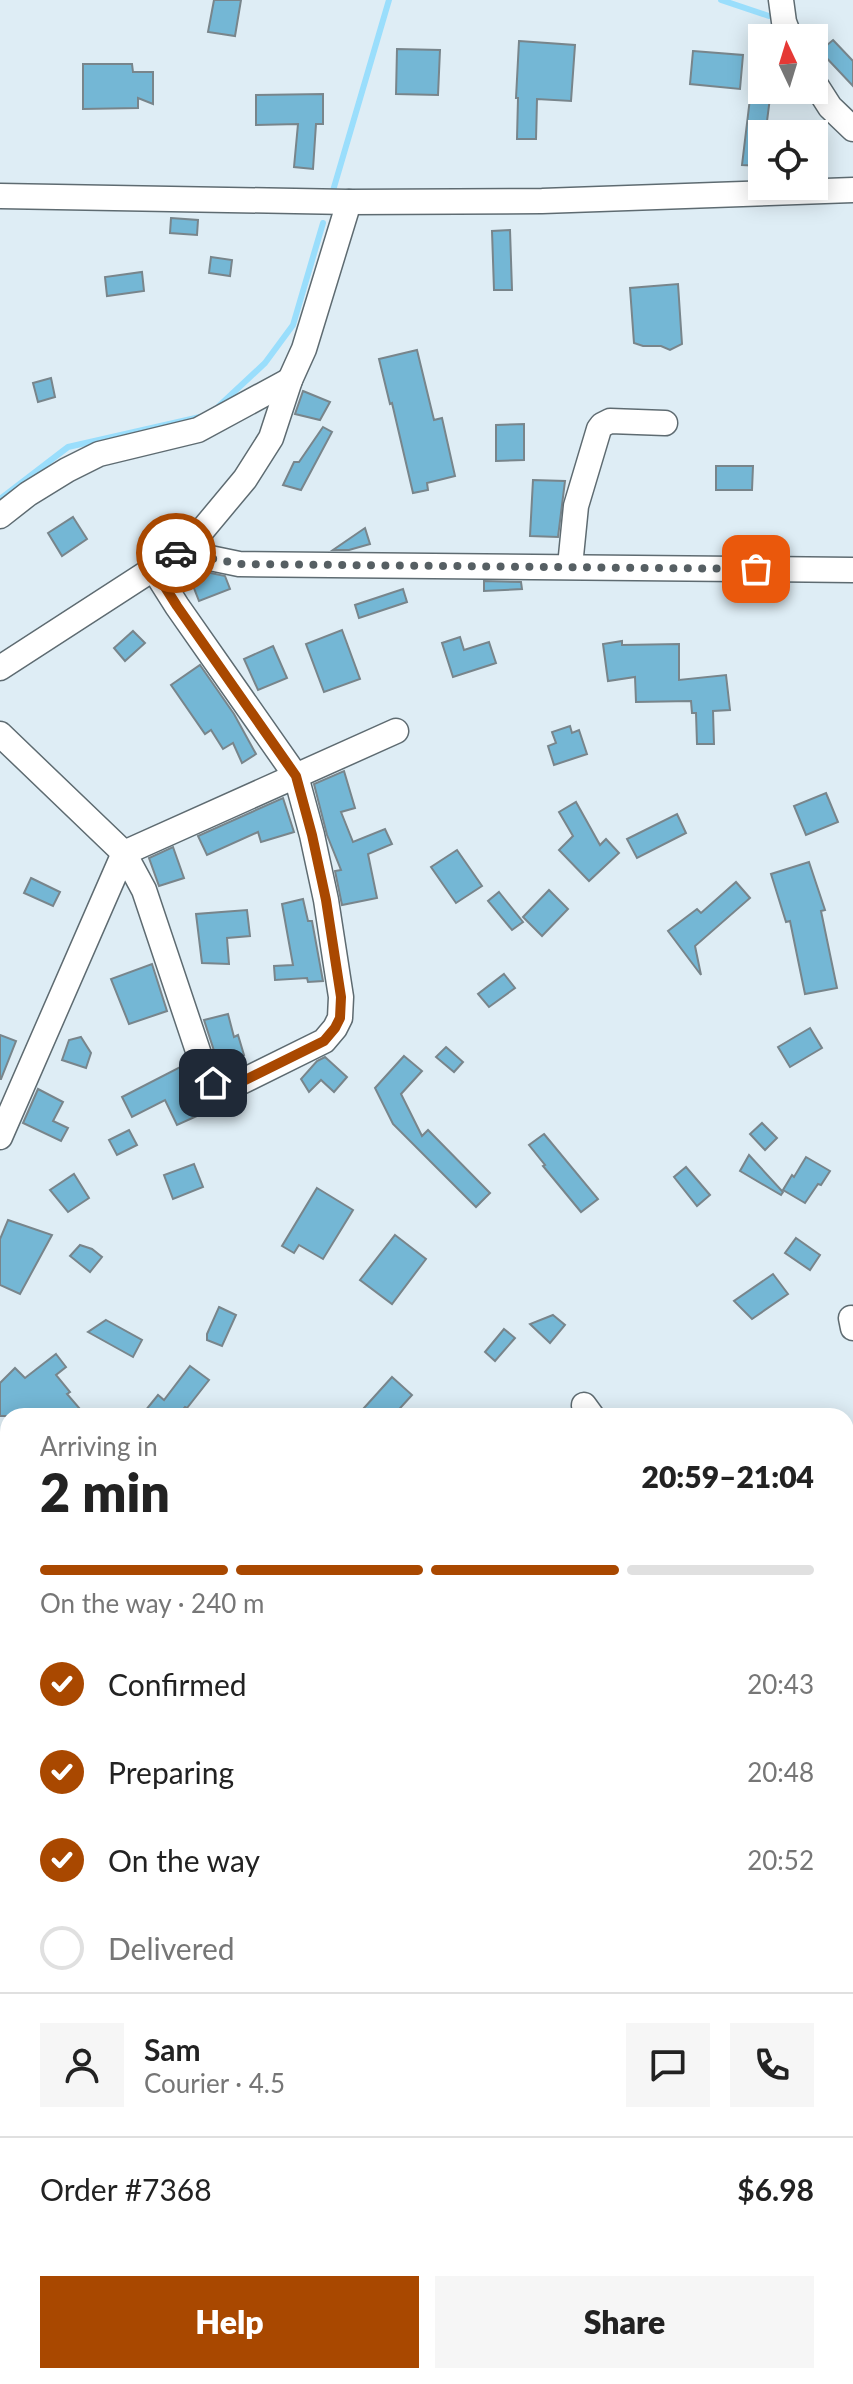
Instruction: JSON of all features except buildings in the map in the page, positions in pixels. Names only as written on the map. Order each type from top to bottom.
[{"type":"street","points":[[781,0],[785,24]]},
{"type":"street","points":[[828,104],[853,129]]},
{"type":"street","points":[[0,196],[349,202],[542,201],[853,190]]},
{"type":"street","points":[[0,668],[190,545],[245,479],[271,438],[304,349],[349,202]]},
{"type":"street","points":[[0,516],[41,486],[99,454],[198,430],[290,380]]},
{"type":"street","points":[[570,566],[576,506],[599,429],[610,421],[665,423]]},
{"type":"street","points":[[190,545],[210,558],[239,564],[853,570]]},
{"type":"street","points":[[0,734],[124,853],[144,890],[204,1069],[213,1083],[231,1087],[324,1041],[340,1018],[341,997],[326,900],[296,776],[153,568]]},
{"type":"street","points":[[0,1137],[124,853],[396,731]]},
{"type":"waterway","points":[[332,194],[389,0]]},
{"type":"waterway","points":[[721,0],[769,16]]},
{"type":"waterway","points":[[219,406],[265,363],[293,325],[323,223]]},
{"type":"waterway","points":[[0,499],[68,447],[200,417]]},
{"type":"way so far","points":[[176,553],[190,545],[210,558],[239,564],[756,569]]},
{"type":"route","points":[[176,553],[153,568],[296,776],[326,900],[341,997],[340,1018],[324,1041],[231,1087],[213,1083]]}]
